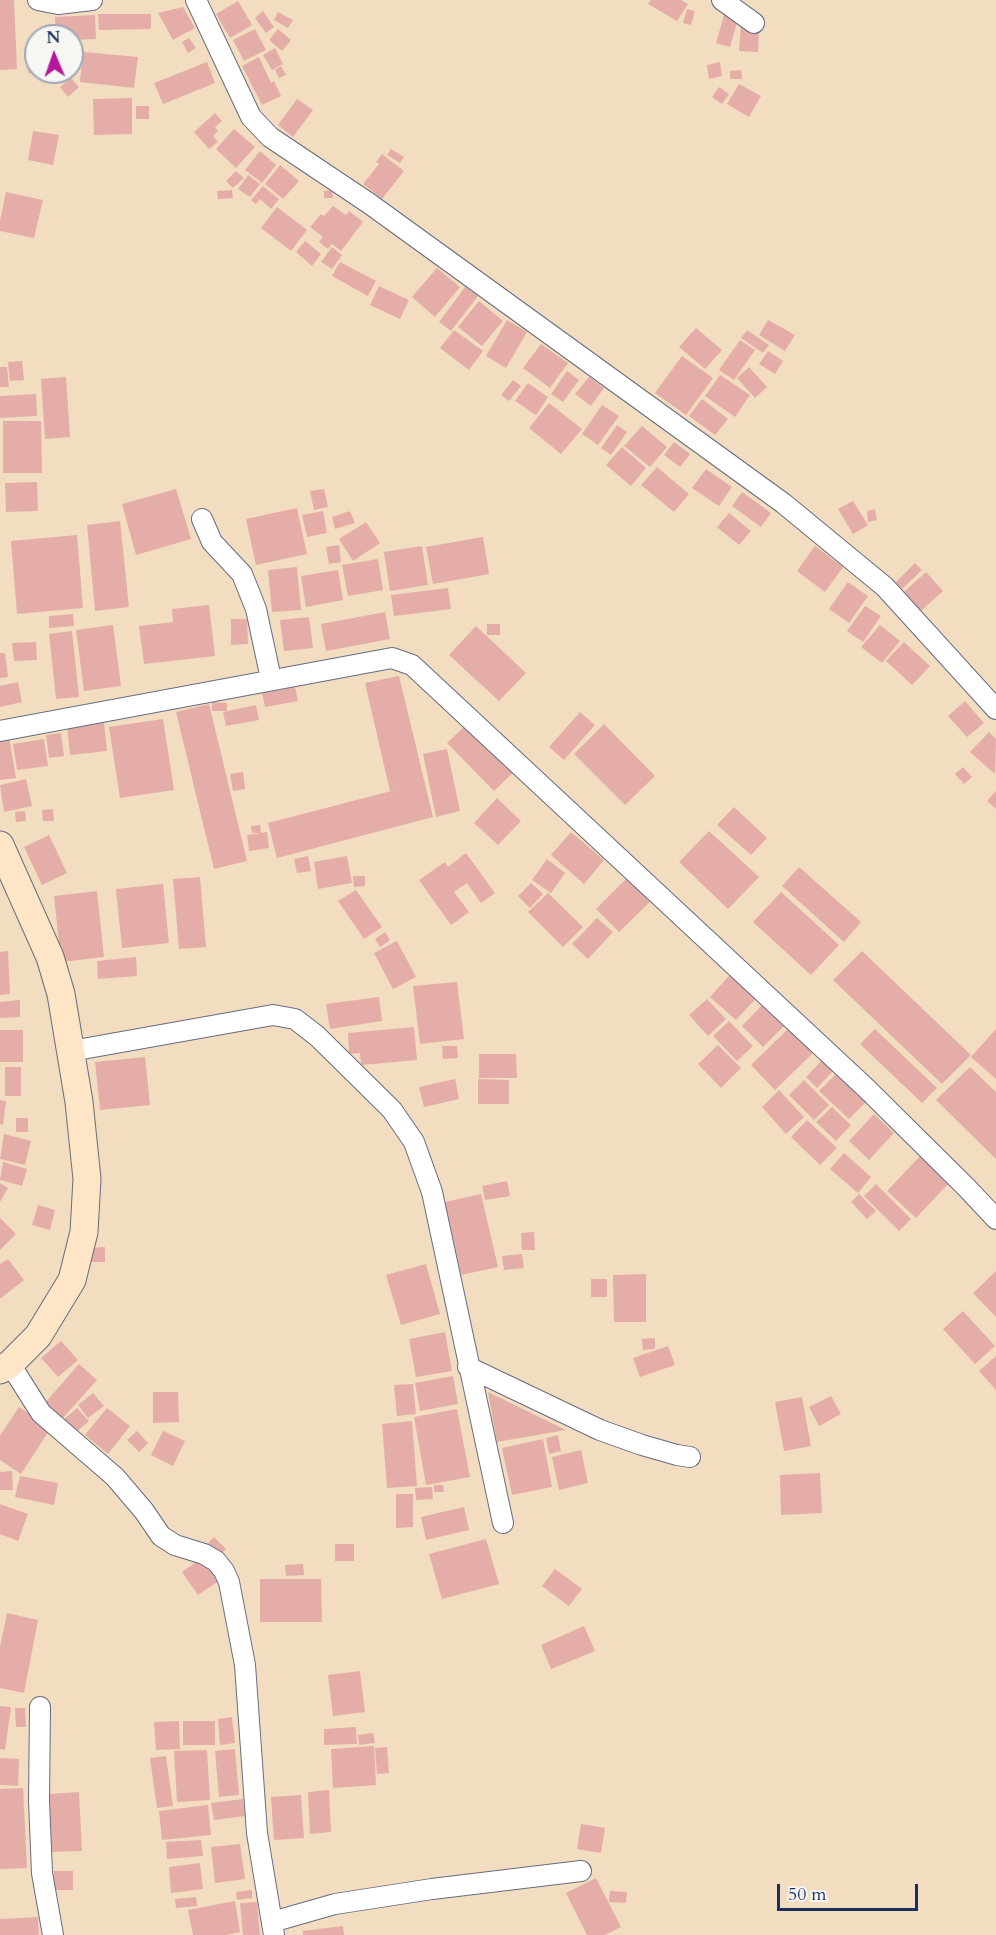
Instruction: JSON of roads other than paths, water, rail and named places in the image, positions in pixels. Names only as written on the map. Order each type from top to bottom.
[{"type":"street","points":[[38,0],[58,4],[92,0]]},
{"type":"street","points":[[196,0],[251,117],[270,137],[379,211],[783,503],[885,587],[996,709]]},
{"type":"street","points":[[722,0],[754,23]]},
{"type":"street","points":[[202,519],[212,542],[242,574],[256,609],[272,679]]},
{"type":"street","points":[[0,731],[392,658],[412,665],[867,1089],[996,1219]]},
{"type":"street","points":[[0,845],[50,957],[61,994],[71,1051],[87,1179],[84,1232],[72,1280],[38,1336],[5,1367],[40,1413],[115,1477],[144,1511],[161,1536],[175,1545],[204,1554],[216,1561],[224,1571],[229,1582],[245,1665],[257,1833],[273,1929],[335,1905],[432,1889],[581,1870]]},
{"type":"street","points":[[71,1051],[273,1015],[295,1019],[317,1036],[392,1110],[414,1142],[432,1192],[503,1523]]},
{"type":"street","points":[[468,1367],[600,1430],[642,1445],[690,1457]]},
{"type":"street","points":[[40,1707],[39,1801],[42,1873],[53,1935]]}]
